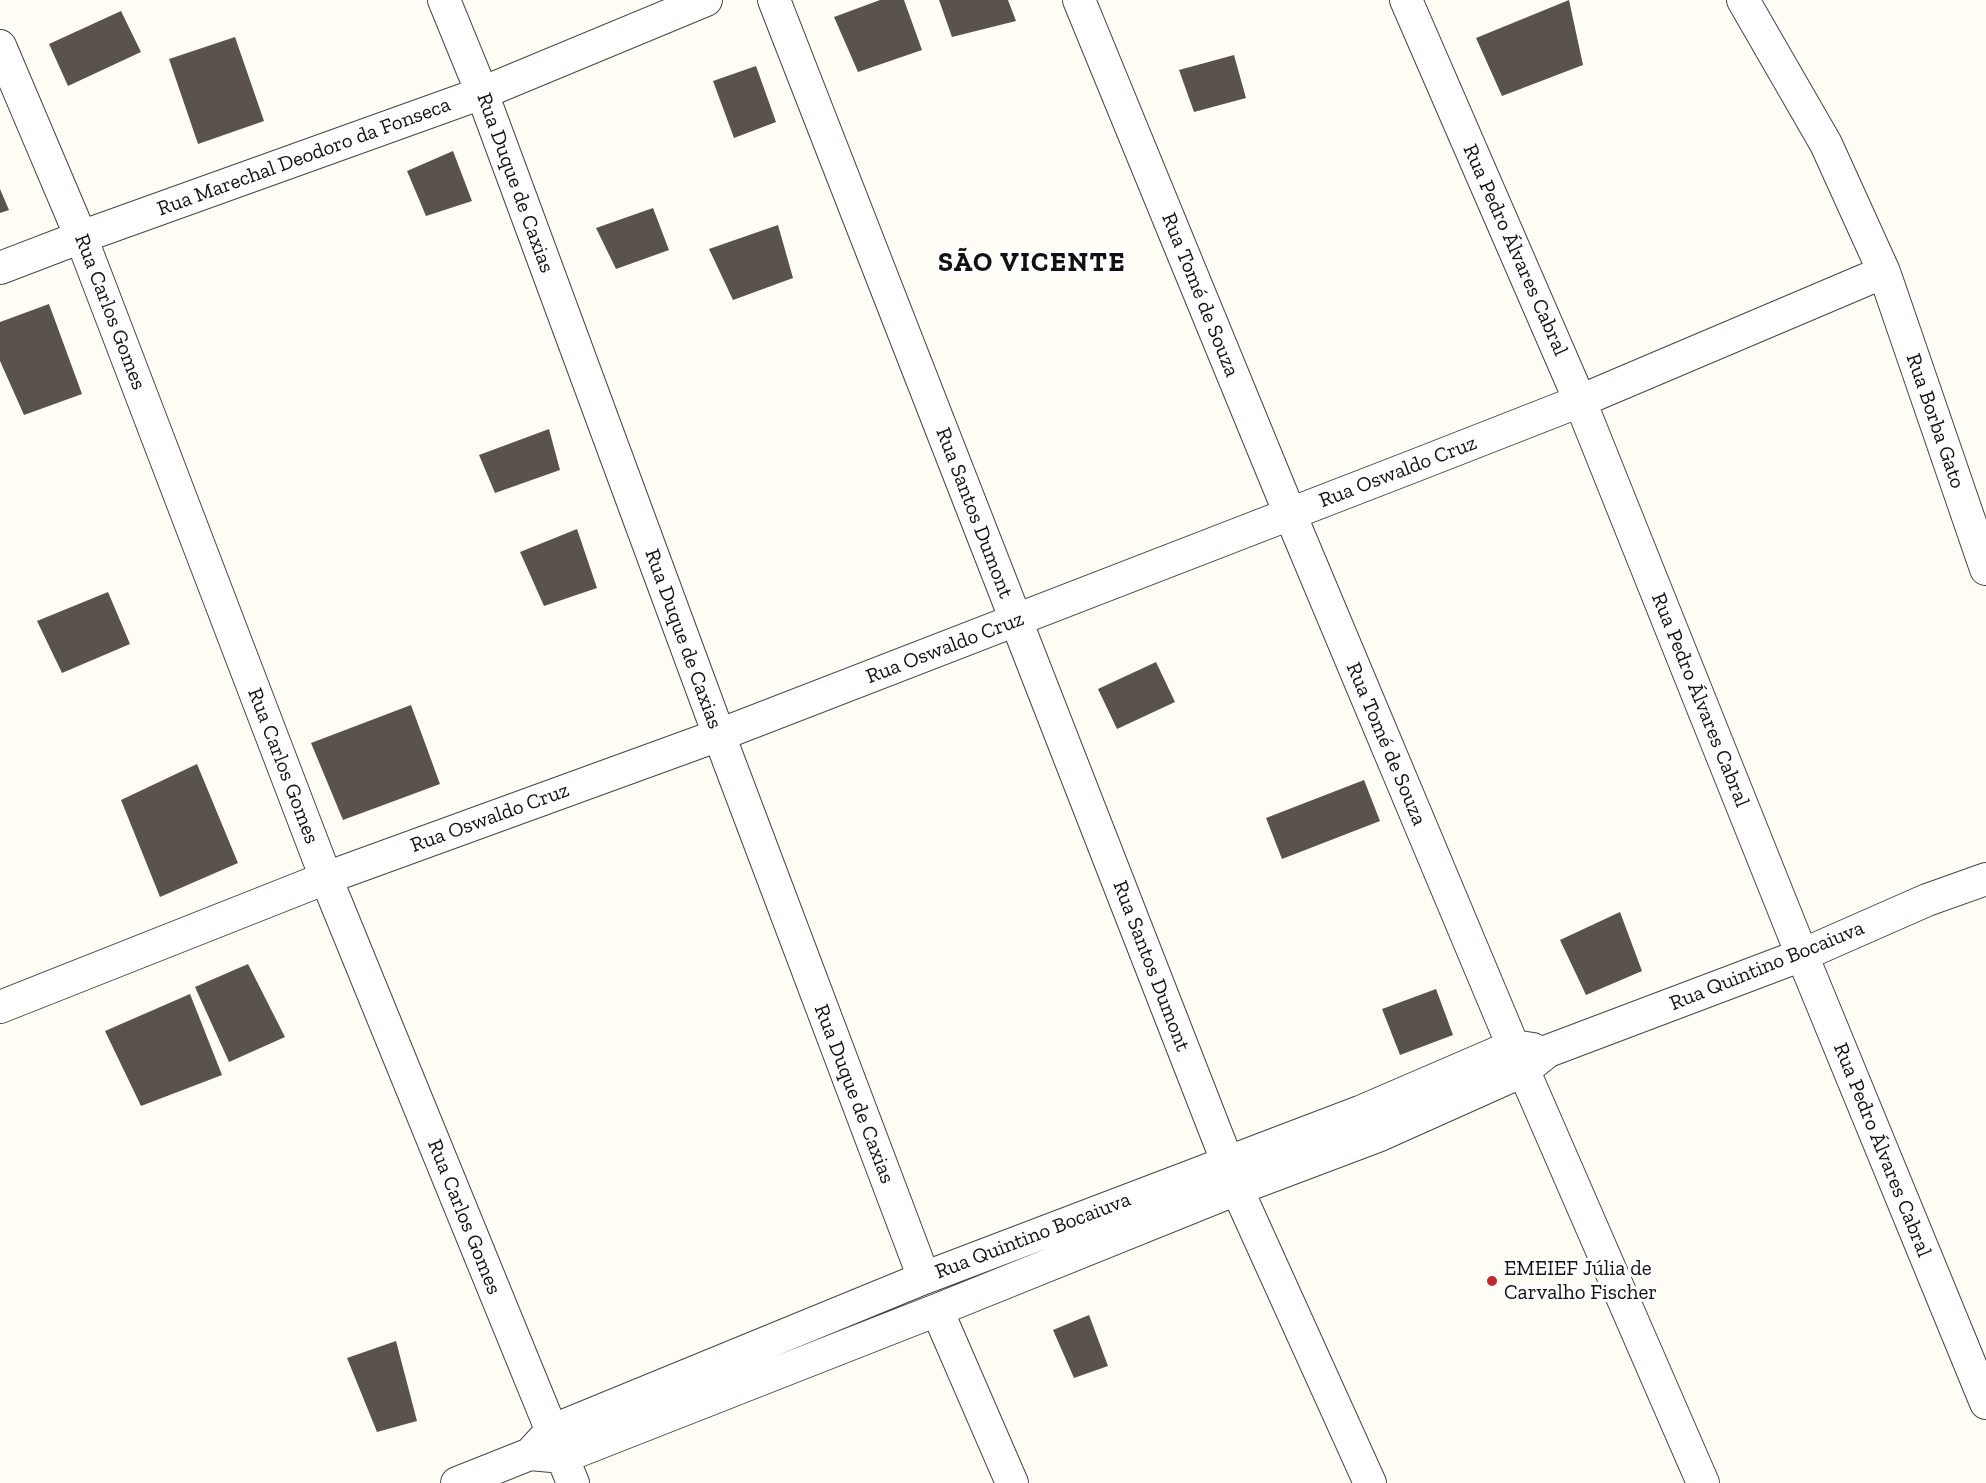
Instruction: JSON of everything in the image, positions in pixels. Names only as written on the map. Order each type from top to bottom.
[{"type":"street","name":"Rua Duque de Caxias","points":[[444,0],[482,93],[719,735],[924,1278]]},
{"type":"street","name":"Rua Marechal Deodoro da Fonseca","points":[[0,268],[482,93],[706,0]]},
{"type":"street","name":"Rua Santos Dumont","points":[[774,0],[1232,1175],[1370,1483]]},
{"type":"street","name":"Rua Tomé de Souza","points":[[1079,0],[1290,514],[1518,1059],[1702,1483]]},
{"type":"street","name":"Rua Pedro Álvares Cabral","points":[[1406,0],[1580,401],[1802,955],[1986,1403]]},
{"type":"street","name":"Rua Borba Gato","points":[[1743,0],[1826,144],[1884,272],[1986,569]]},
{"type":"street","name":"Rua Carlos Gomes","points":[[0,46],[81,237],[326,878],[563,1457]]},
{"type":"street","name":"Rua Oswaldo Cruz","points":[[0,1007],[326,878],[719,735],[1580,401],[1884,272]]},
{"type":"street","name":"Rua Quintino Bocaiuva","points":[[563,1457],[924,1278],[1232,1175],[1380,1135],[1518,1059],[1548,1051],[1802,955],[1927,900],[1986,879]]},
{"type":"street","name":"Rua Quintino Bocaiuva","points":[[457,1483],[530,1454],[563,1457],[937,1310],[1232,1175]]},
{"type":"street","points":[[937,1310],[1012,1483]]},
{"type":"building","points":[[880,0],[904,0],[922,50],[858,72],[834,17]]},
{"type":"building","points":[[939,0],[1008,0],[1016,21],[952,37]]},
{"type":"building","points":[[1569,0],[1583,65],[1502,96],[1476,38]]},
{"type":"building","points":[[121,11],[141,52],[68,86],[49,44]]},
{"type":"building","points":[[235,37],[264,121],[198,144],[169,59]]},
{"type":"building","points":[[1234,55],[1246,98],[1194,112],[1179,70]]},
{"type":"building","points":[[756,66],[776,122],[734,138],[713,81]]},
{"type":"building","points":[[453,151],[472,201],[426,216],[407,171]]},
{"type":"building","points":[[0,189],[9,210],[0,213]]},
{"type":"building","points":[[653,208],[669,250],[616,269],[596,228]]},
{"type":"building","points":[[778,225],[793,278],[733,300],[709,249]]},
{"type":"building","points":[[49,304],[82,394],[24,415],[0,361],[0,322]]},
{"type":"building","points":[[549,429],[560,470],[495,493],[479,455]]},
{"type":"building","points":[[577,529],[597,588],[544,606],[520,552]]},
{"type":"building","points":[[108,592],[130,644],[62,673],[37,621]]},
{"type":"building","points":[[1156,662],[1175,702],[1117,729],[1098,689]]},
{"type":"building","points":[[411,705],[440,784],[343,820],[311,743]]},
{"type":"building","points":[[197,764],[238,863],[160,897],[121,800]]},
{"type":"building","points":[[1364,780],[1380,821],[1282,859],[1266,818]]},
{"type":"building","points":[[1620,912],[1642,971],[1586,995],[1560,940]]},
{"type":"building","points":[[248,964],[285,1037],[229,1062],[195,987]]},
{"type":"building","points":[[1436,989],[1453,1035],[1400,1055],[1382,1009]]},
{"type":"building","points":[[190,994],[222,1075],[141,1106],[105,1031]]},
{"type":"building","points":[[1089,1315],[1108,1366],[1074,1378],[1053,1330]]},
{"type":"building","points":[[396,1341],[417,1421],[377,1432],[347,1358]]},
{"type":"place","name":"EMEIEF Júlia de Carvalho Fischer","points":[[1492,1281]]},
{"type":"district","name":"SÃO VICENTE","points":[[1032,263]]}]
